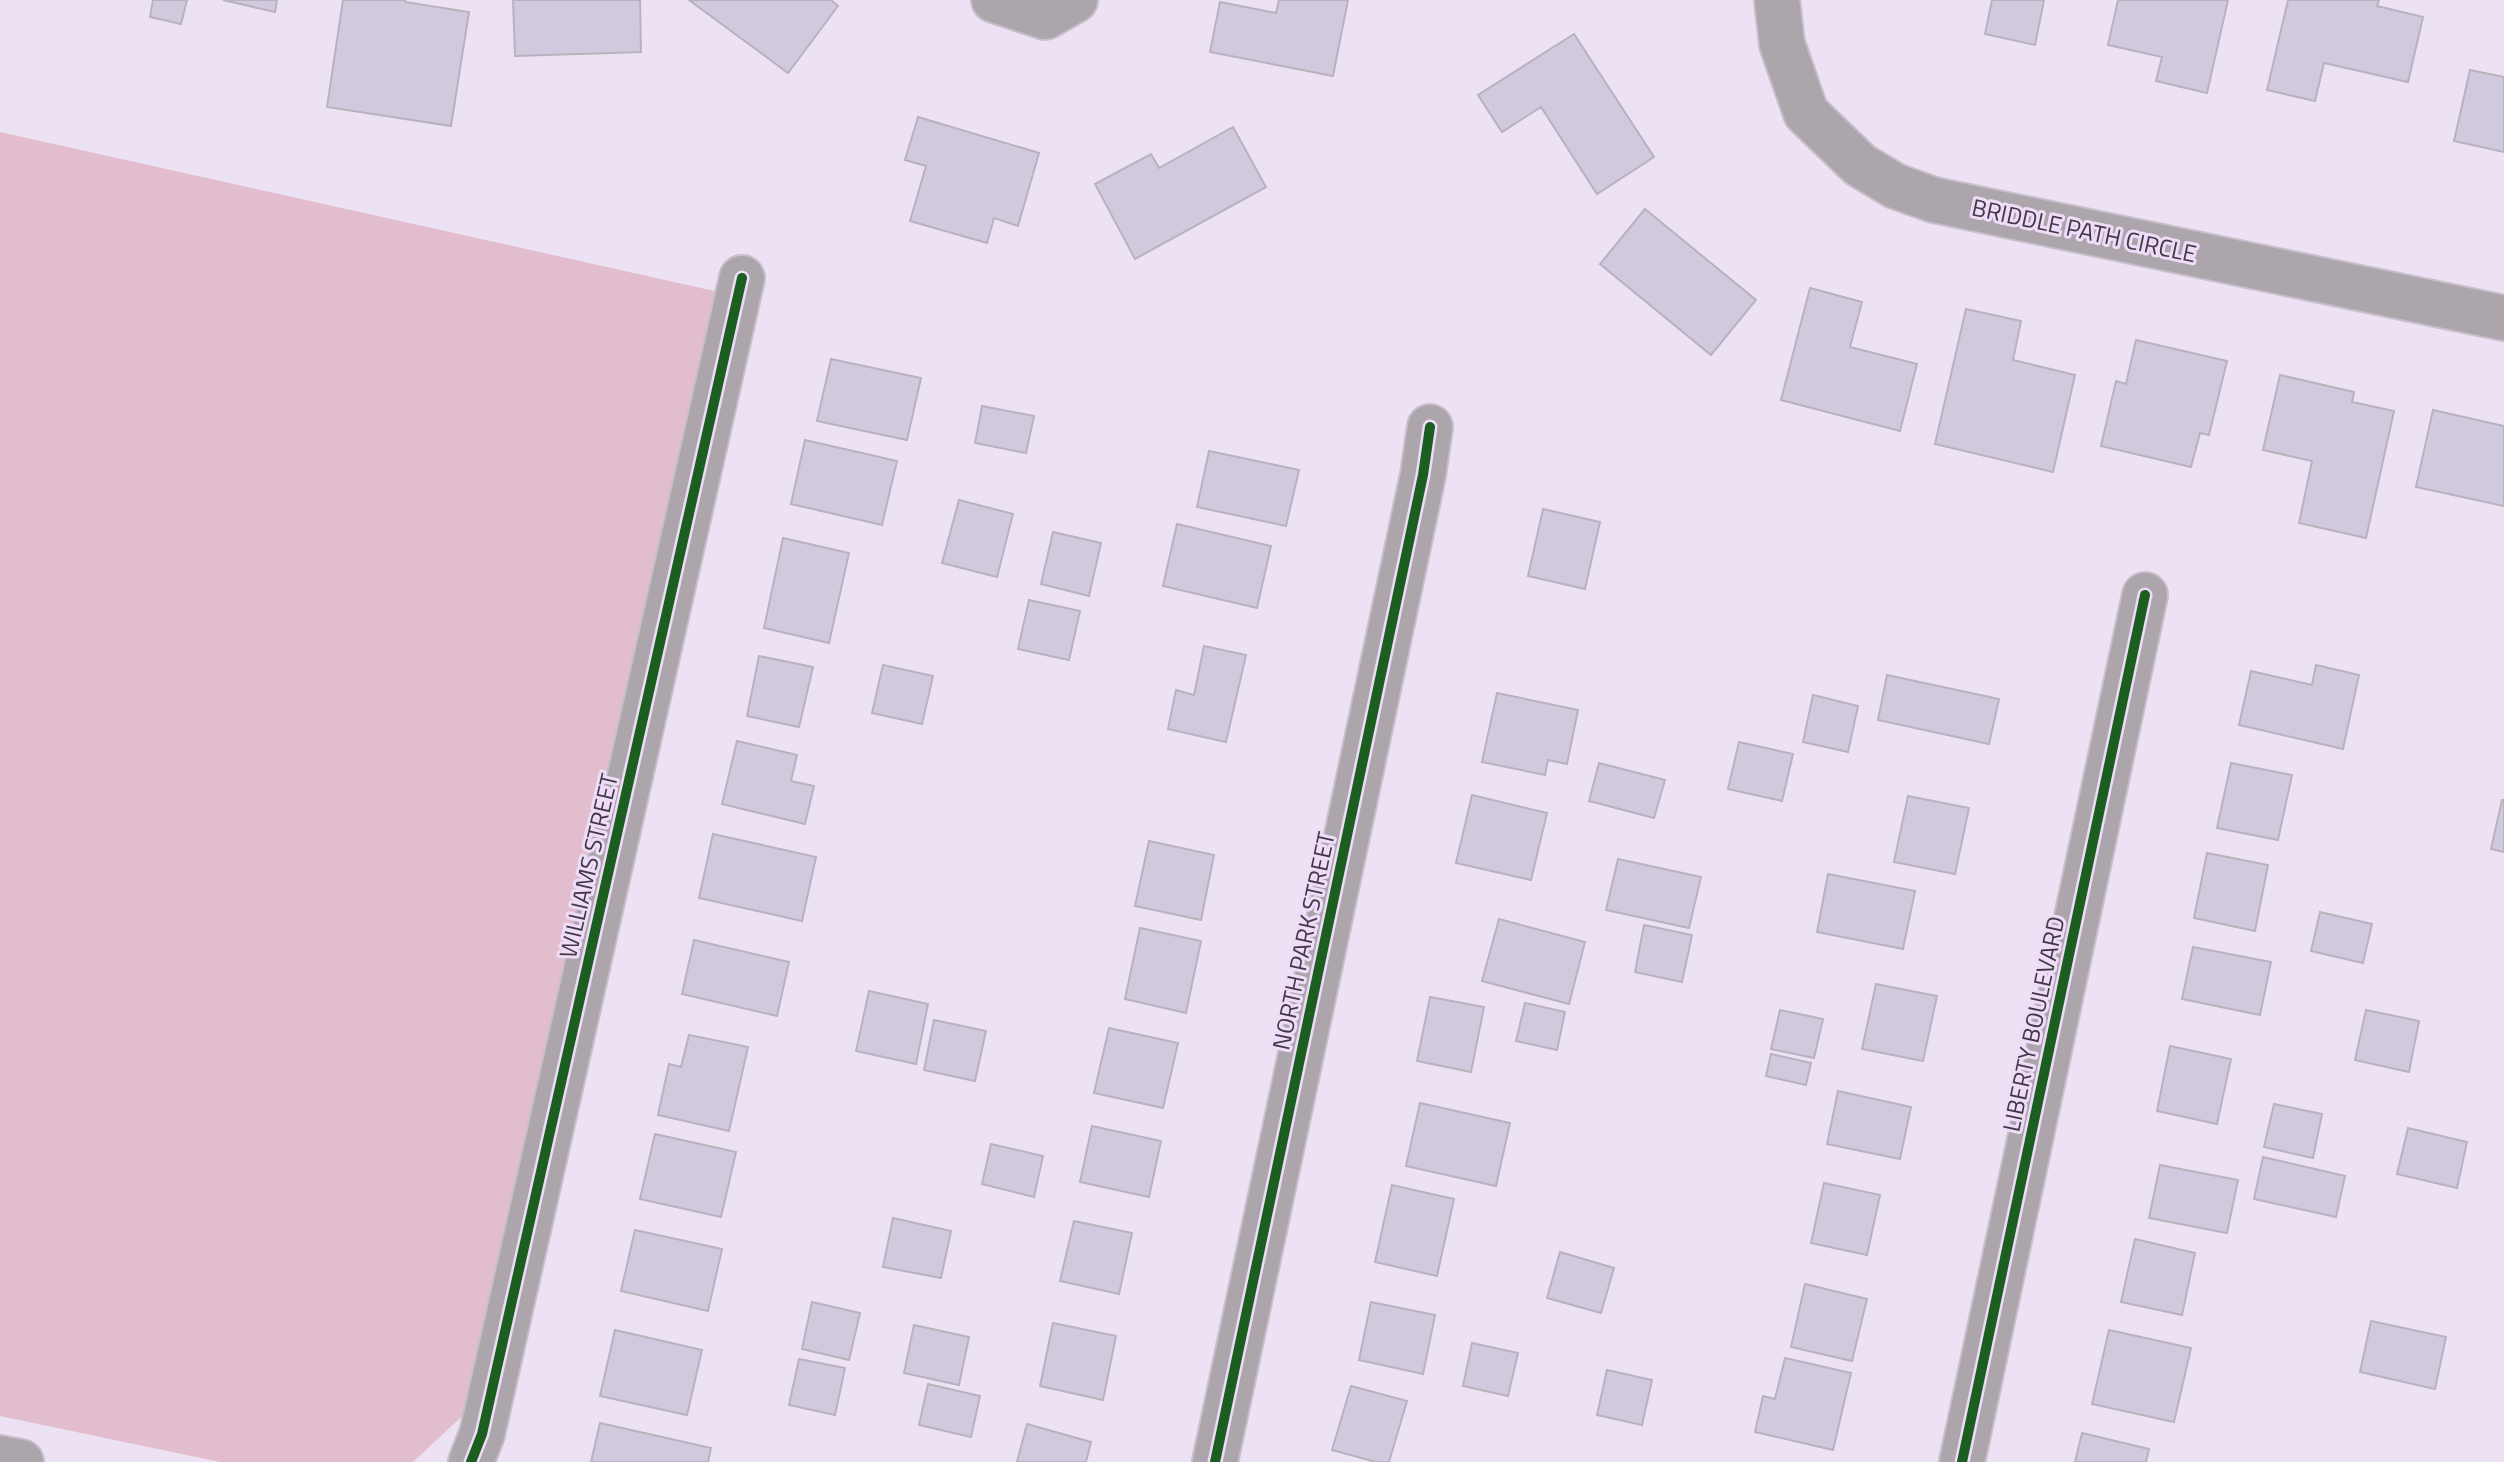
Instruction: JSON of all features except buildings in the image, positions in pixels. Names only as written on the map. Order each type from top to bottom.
[{"type":"street","points":[[994,0],[1045,17],[1075,0]]},
{"type":"street","name":"BRIDDLE PATH CIRCLE","points":[[1777,0],[1782,44],[1806,113],[1860,165],[1895,186],[1934,200],[2504,318]]},
{"type":"street","name":"WILLIAMS STREET","points":[[471,1462],[486,1418],[742,278]]},
{"type":"street","name":"NORTH PARK STREET","points":[[1215,1462],[1413,521],[1430,427]]},
{"type":"street","name":"LIBERTY BOULEVARD","points":[[1962,1462],[2145,595]]},
{"type":"street","points":[[0,1458],[21,1462]]},
{"type":"shaded area","points":[[0,132],[719,292],[472,1407],[413,1462],[220,1462],[0,1416]]},
{"type":"cycle path","points":[[471,1462],[482,1434],[742,278]]},
{"type":"cycle path","points":[[1215,1462],[1423,475],[1430,427]]},
{"type":"cycle path","points":[[1962,1462],[2145,595]]}]
